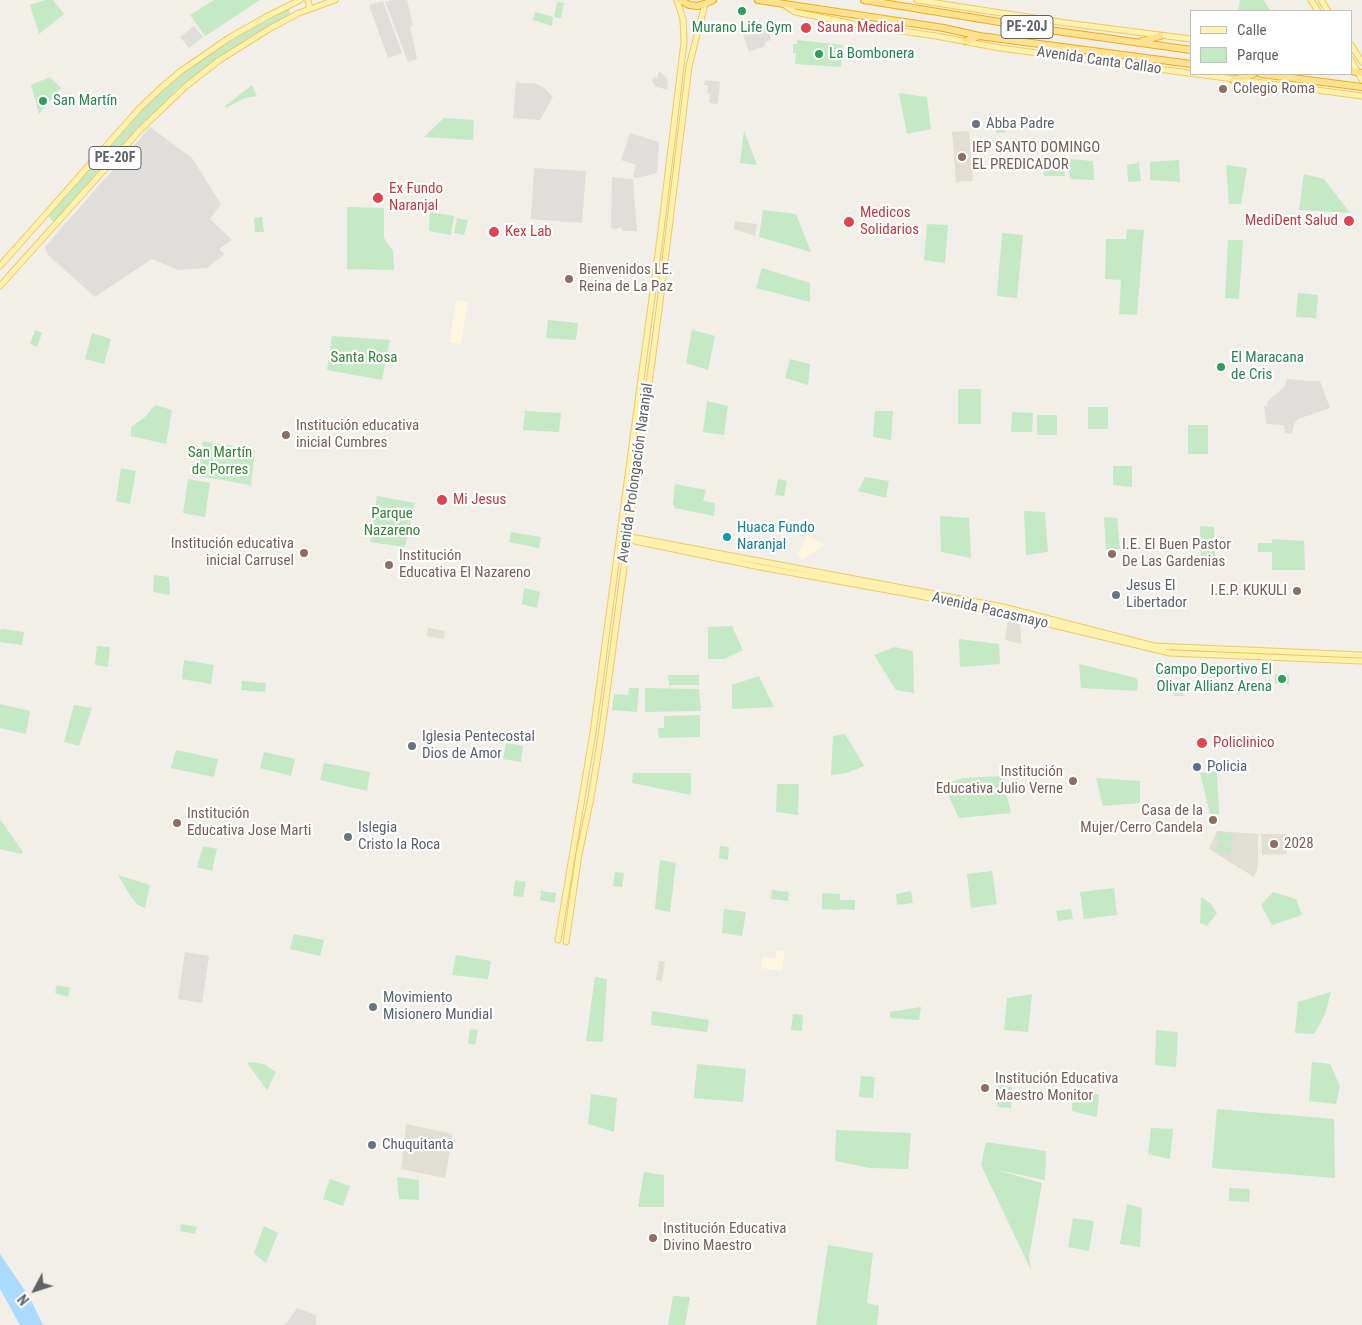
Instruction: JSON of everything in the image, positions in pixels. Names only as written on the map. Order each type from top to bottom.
[{"type":"highway","points":[[678,0],[697,6],[713,0]]},
{"type":"highway","name":"Avenida Canta Callao","points":[[758,0],[944,28],[979,36],[1190,64]]},
{"type":"highway","name":"Avenida Canta Callao","points":[[864,0],[1049,30],[1190,50]]},
{"type":"highway","points":[[966,42],[979,36]]},
{"type":"highway","points":[[1140,42],[1160,36]]},
{"type":"highway","points":[[1233,80],[1250,75]]},
{"type":"highway","points":[[1269,75],[1362,87]]},
{"type":"main road","points":[[308,0],[310,9]]},
{"type":"main road","name":"PE-20F","points":[[0,286],[140,130],[185,87],[218,61],[269,29],[299,13],[335,0]]},
{"type":"main road","name":"Avenida Prolongación Naranjal","points":[[559,939],[572,853],[584,793],[650,320],[684,42],[683,19],[678,0]]},
{"type":"main road","points":[[917,0],[1190,40]]},
{"type":"main road","points":[[297,1],[299,13]]},
{"type":"main road","name":"PE-20F","points":[[0,266],[139,109],[180,71],[229,38],[266,16],[297,1]]},
{"type":"main road","name":"Avenida Canta Callao","points":[[780,3],[795,12],[859,25],[1190,74]]},
{"type":"main road","name":"Avenida Prolongación Naranjal","points":[[566,942],[579,854],[591,798],[606,700],[659,310],[689,66],[705,4]]},
{"type":"main road","points":[[1352,46],[1362,63]]},
{"type":"main road","points":[[1355,51],[1362,58]]},
{"type":"main road","points":[[1357,72],[1362,80]]},
{"type":"main road","name":"Avenida Canta Callao","points":[[1197,75],[1362,96]]},
{"type":"main road","points":[[660,194],[666,188]]},
{"type":"main road","points":[[673,192],[677,200]]},
{"type":"main road","points":[[659,310],[664,306]]},
{"type":"main road","points":[[645,311],[650,320]]},
{"type":"main road","points":[[625,466],[631,460]]},
{"type":"main road","points":[[634,494],[637,502]]},
{"type":"main road","name":"Avenida Pacasmayo","points":[[620,536],[785,572],[837,580],[1003,612],[1170,654],[1362,661]]},
{"type":"main road","name":"Avenida Pacasmayo","points":[[627,538],[1003,607],[1154,646],[1362,655]]},
{"type":"main road","points":[[608,588],[612,593]]},
{"type":"main road","points":[[619,598],[626,592]]},
{"type":"main road","points":[[593,699],[598,694]]},
{"type":"main road","points":[[606,700],[609,706]]},
{"type":"main road","points":[[569,844],[572,853]]},
{"type":"main road","points":[[579,854],[586,848]]},
{"type":"shaded area","points":[[407,0],[413,25],[410,27],[417,59],[408,62],[385,2]]},
{"type":"shaded area","points":[[383,1],[402,53],[388,58],[369,5]]},
{"type":"shaded area","points":[[194,26],[203,37],[189,48],[180,37]]},
{"type":"shaded area","points":[[765,26],[771,40],[765,42],[765,46],[749,52],[743,34]]},
{"type":"shaded area","points":[[659,71],[667,78],[668,90],[654,86],[655,84],[652,83],[653,77],[657,78]]},
{"type":"shaded area","points":[[705,80],[720,82],[718,104],[709,103],[710,94],[707,93],[708,86],[704,85]]},
{"type":"shaded area","points":[[516,82],[533,84],[533,82],[544,88],[553,97],[540,120],[513,118]]},
{"type":"shaded area","points":[[150,127],[192,158],[221,204],[210,219],[232,240],[219,249],[225,254],[207,268],[178,270],[152,259],[95,297],[48,255],[45,247]]},
{"type":"shaded area","name":"IEP SANTO DOMINGO EL PREDICADOR","points":[[969,131],[973,181],[956,182],[952,132]]},
{"type":"shaded area","points":[[630,133],[659,142],[657,173],[637,178],[633,177],[636,165],[621,160]]},
{"type":"shaded area","points":[[534,168],[586,171],[582,223],[531,219]]},
{"type":"shaded area","points":[[612,177],[633,179],[637,231],[623,231],[621,227],[611,228]]},
{"type":"shaded area","name":"Ex Fundo Naranjal","points":[[370,193],[386,193],[386,203],[370,202]]},
{"type":"shaded area","points":[[735,221],[757,224],[755,236],[734,229]]},
{"type":"shaded area","points":[[456,300],[468,302],[461,344],[450,342]]},
{"type":"shaded area","points":[[1287,379],[1320,381],[1330,408],[1298,419],[1294,424],[1292,434],[1285,433],[1284,425],[1266,424],[1264,406],[1267,406],[1268,401],[1285,386]]},
{"type":"shaded area","points":[[807,536],[826,544],[802,560],[798,553]]},
{"type":"shaded area","points":[[1008,619],[1020,621],[1021,644],[1005,640]]},
{"type":"shaded area","points":[[428,628],[445,631],[444,639],[427,636]]},
{"type":"shaded area","points":[[1183,686],[1184,696],[1173,696],[1173,687]]},
{"type":"shaded area","points":[[1217,831],[1258,834],[1258,862],[1254,877],[1209,849]]},
{"type":"shaded area","name":"2028","points":[[1261,834],[1287,834],[1287,854],[1262,855]]},
{"type":"shaded area","points":[[777,950],[785,951],[782,971],[761,968],[763,957],[775,959]]},
{"type":"shaded area","points":[[185,952],[209,956],[202,1003],[178,999]]},
{"type":"shaded area","points":[[659,961],[665,961],[662,981],[656,980]]},
{"type":"shaded area","points":[[406,1124],[453,1134],[445,1178],[401,1169]]},
{"type":"shaded area","points":[[297,1308],[316,1315],[316,1325],[285,1325]]},
{"type":"green space","points":[[45,0],[53,0],[64,14],[39,34],[30,5]]},
{"type":"green space","points":[[214,0],[260,0],[205,36],[190,15]]},
{"type":"green space","points":[[1240,0],[1263,0],[1270,10],[1238,10]]},
{"type":"green space","points":[[557,2],[564,3],[561,18],[554,17]]},
{"type":"green space","points":[[289,9],[290,14],[231,50],[178,88],[102,167],[54,222],[48,216],[149,103],[192,66],[244,33]]},
{"type":"green space","points":[[535,12],[553,17],[552,26],[533,20]]},
{"type":"green space","name":"La Bombonera","points":[[797,40],[843,45],[841,67],[795,64],[796,53],[793,53],[793,44],[797,44]]},
{"type":"green space","name":"San Martín","points":[[50,77],[61,88],[39,114],[31,85]]},
{"type":"green space","points":[[252,85],[257,96],[245,98],[226,108],[225,106]]},
{"type":"green space","points":[[899,93],[927,97],[931,129],[907,134]]},
{"type":"green space","points":[[1004,116],[1006,132],[996,133],[994,117]]},
{"type":"green space","points":[[444,118],[474,120],[473,140],[424,137]]},
{"type":"green space","points":[[744,131],[757,165],[740,163]]},
{"type":"green space","points":[[1041,157],[1063,159],[1065,176],[1044,176]]},
{"type":"green space","points":[[1068,159],[1093,161],[1094,180],[1070,179]]},
{"type":"green space","points":[[1179,160],[1180,182],[1150,180],[1150,162]]},
{"type":"green space","points":[[1139,163],[1141,181],[1128,182],[1127,165]]},
{"type":"green space","points":[[1226,165],[1247,168],[1241,204],[1229,204]]},
{"type":"green space","points":[[1304,174],[1324,179],[1350,213],[1299,210]]},
{"type":"green space","points":[[347,207],[384,208],[384,238],[393,251],[394,270],[347,269]]},
{"type":"green space","points":[[763,210],[796,214],[811,252],[759,237]]},
{"type":"green space","points":[[430,212],[454,216],[451,235],[429,231]]},
{"type":"green space","points":[[262,217],[264,232],[255,232],[254,218]]},
{"type":"green space","points":[[457,218],[468,220],[464,235],[454,233]]},
{"type":"green space","points":[[927,224],[948,225],[945,263],[924,260]]},
{"type":"green space","points":[[1127,229],[1144,230],[1137,315],[1119,314],[1121,280],[1105,279],[1106,239],[1126,239]]},
{"type":"green space","points":[[1002,233],[1023,235],[1017,298],[997,296]]},
{"type":"green space","points":[[1228,240],[1243,240],[1239,299],[1225,298]]},
{"type":"green space","points":[[762,268],[810,283],[810,302],[756,288]]},
{"type":"green space","points":[[1298,293],[1318,295],[1316,318],[1296,317]]},
{"type":"green space","points":[[548,320],[578,323],[576,340],[546,338]]},
{"type":"green space","points":[[35,330],[42,333],[37,347],[30,344]]},
{"type":"green space","points":[[692,330],[715,336],[708,370],[686,363]]},
{"type":"green space","points":[[92,333],[111,339],[104,364],[85,359]]},
{"type":"green space","name":"Santa Rosa","points":[[332,336],[390,340],[382,380],[327,370]]},
{"type":"green space","points":[[790,359],[810,364],[808,385],[785,378]]},
{"type":"green space","points":[[958,389],[981,389],[981,424],[958,424]]},
{"type":"green space","points":[[707,401],[728,406],[724,435],[703,432]]},
{"type":"green space","points":[[155,405],[172,410],[166,444],[131,436],[131,427],[145,417]]},
{"type":"green space","points":[[1088,407],[1108,407],[1108,429],[1088,429]]},
{"type":"green space","points":[[525,411],[561,413],[559,432],[523,430]]},
{"type":"green space","points":[[875,411],[893,411],[891,440],[873,437]]},
{"type":"green space","points":[[1012,412],[1033,413],[1032,432],[1011,432]]},
{"type":"green space","points":[[1037,415],[1057,415],[1057,435],[1037,435]]},
{"type":"green space","points":[[1188,425],[1208,425],[1208,454],[1188,454]]},
{"type":"green space","name":"San Martín de Porres","points":[[203,441],[255,450],[251,485],[198,476]]},
{"type":"green space","points":[[1113,466],[1132,466],[1132,487],[1113,485]]},
{"type":"green space","points":[[121,468],[136,471],[130,504],[116,501]]},
{"type":"green space","points":[[865,477],[889,481],[886,498],[858,491]]},
{"type":"green space","points":[[188,479],[210,483],[205,517],[183,513]]},
{"type":"green space","points":[[778,479],[787,481],[784,496],[775,495]]},
{"type":"green space","points":[[675,484],[706,490],[703,501],[715,503],[714,516],[675,508],[673,504]]},
{"type":"green space","name":"Parque Nazareno","points":[[377,496],[415,503],[405,547],[370,542]]},
{"type":"green space","points":[[1024,511],[1045,512],[1048,552],[1026,555]]},
{"type":"green space","points":[[940,516],[969,518],[971,558],[941,552]]},
{"type":"green space","points":[[1104,517],[1117,518],[1120,549],[1106,549]]},
{"type":"green space","points":[[1200,526],[1214,527],[1215,567],[1201,567]]},
{"type":"green space","points":[[511,532],[541,537],[539,548],[509,542]]},
{"type":"green space","points":[[1272,539],[1304,541],[1305,570],[1272,570],[1272,552],[1258,552],[1258,543],[1272,543]]},
{"type":"green space","points":[[154,575],[169,577],[170,595],[153,592]]},
{"type":"green space","points":[[524,588],[540,592],[537,608],[522,604]]},
{"type":"green space","points":[[732,626],[743,650],[724,659],[708,659],[708,627]]},
{"type":"green space","points":[[0,630],[24,632],[22,645],[0,642]]},
{"type":"green space","points":[[959,639],[999,644],[1000,664],[960,667]]},
{"type":"green space","points":[[97,646],[110,647],[108,667],[95,665]]},
{"type":"green space","points":[[895,647],[913,651],[914,693],[896,690],[874,655]]},
{"type":"green space","points":[[184,660],[214,665],[211,684],[182,679]]},
{"type":"green space","points":[[1079,664],[1136,678],[1138,681],[1137,691],[1081,688]]},
{"type":"green space","name":"Campo Deportivo El Olivar Allianz Arena","points":[[1275,674],[1289,675],[1289,684],[1275,684]]},
{"type":"green space","points":[[668,675],[699,675],[699,685],[669,685]]},
{"type":"green space","points":[[759,676],[774,707],[732,709],[732,685]]},
{"type":"green space","points":[[242,681],[266,683],[265,692],[241,690]]},
{"type":"green space","points":[[629,688],[639,688],[637,712],[612,710],[614,694],[628,695]]},
{"type":"green space","points":[[645,688],[699,689],[701,711],[645,712]]},
{"type":"green space","points":[[0,704],[30,711],[26,734],[0,728]]},
{"type":"green space","points":[[74,705],[92,708],[79,746],[64,742]]},
{"type":"green space","points":[[700,715],[700,737],[659,738],[658,728],[664,728],[664,716]]},
{"type":"green space","points":[[845,734],[864,766],[847,773],[831,775],[833,736]]},
{"type":"green space","points":[[506,743],[523,746],[521,762],[503,759]]},
{"type":"green space","points":[[176,750],[218,759],[214,777],[171,768]]},
{"type":"green space","points":[[264,752],[295,759],[291,776],[260,768]]},
{"type":"green space","points":[[324,763],[370,772],[367,791],[320,780]]},
{"type":"green space","points":[[1217,771],[1219,814],[1210,814],[1200,773]]},
{"type":"green space","points":[[633,773],[691,773],[691,795],[632,783]]},
{"type":"green space","points":[[1002,776],[1011,813],[959,818],[943,784],[964,778]]},
{"type":"green space","points":[[1096,778],[1140,781],[1140,803],[1103,806]]},
{"type":"green space","points":[[777,784],[799,784],[798,815],[776,812]]},
{"type":"green space","points":[[0,819],[23,852],[22,854],[0,849]]},
{"type":"green space","points":[[1219,831],[1233,834],[1231,843],[1217,840]]},
{"type":"green space","points":[[1218,842],[1231,844],[1230,853],[1216,851]]},
{"type":"green space","points":[[203,846],[217,849],[212,871],[197,867]]},
{"type":"green space","points":[[720,846],[729,847],[728,860],[719,858]]},
{"type":"green space","points":[[660,860],[676,863],[670,912],[655,909]]},
{"type":"green space","points":[[992,871],[997,904],[971,908],[967,874]]},
{"type":"green space","points":[[615,872],[624,873],[622,887],[613,886]]},
{"type":"green space","points":[[118,875],[150,885],[145,908],[138,905],[131,897]]},
{"type":"green space","points":[[515,880],[526,882],[523,897],[513,896]]},
{"type":"green space","points":[[1114,888],[1117,915],[1084,919],[1080,892]]},
{"type":"green space","points":[[772,890],[789,892],[788,901],[771,899]]},
{"type":"green space","points":[[541,891],[556,893],[555,903],[540,900]]},
{"type":"green space","points":[[911,891],[913,903],[897,905],[896,894]]},
{"type":"green space","points":[[1273,892],[1296,899],[1302,915],[1272,925],[1261,905]]},
{"type":"green space","points":[[822,893],[840,894],[840,900],[855,900],[855,910],[822,909]]},
{"type":"green space","points":[[1201,897],[1210,903],[1217,913],[1207,926],[1200,923]]},
{"type":"green space","points":[[724,909],[746,912],[742,936],[722,933]]},
{"type":"green space","points":[[1071,909],[1073,919],[1058,921],[1056,911]]},
{"type":"green space","points":[[294,934],[324,940],[320,956],[290,949]]},
{"type":"green space","points":[[456,955],[491,961],[488,979],[452,975]]},
{"type":"green space","points":[[595,977],[607,979],[603,1042],[586,1041]]},
{"type":"green space","points":[[57,985],[70,988],[68,997],[55,993]]},
{"type":"green space","points":[[1331,992],[1325,1014],[1314,1034],[1295,1033],[1298,1002]]},
{"type":"green space","points":[[1032,994],[1028,1032],[1004,1030],[1007,998]]},
{"type":"green space","points":[[921,1007],[919,1020],[890,1018],[890,1012]]},
{"type":"green space","points":[[652,1011],[709,1020],[707,1032],[651,1025]]},
{"type":"green space","points":[[793,1014],[803,1015],[802,1031],[791,1030]]},
{"type":"green space","points":[[470,1029],[478,1030],[475,1045],[468,1043]]},
{"type":"green space","points":[[1156,1030],[1178,1032],[1176,1067],[1155,1065]]},
{"type":"green space","points":[[1312,1062],[1330,1064],[1340,1086],[1336,1104],[1309,1101]]},
{"type":"green space","points":[[247,1063],[264,1064],[276,1072],[267,1090]]},
{"type":"green space","points":[[697,1064],[746,1069],[743,1102],[694,1098]]},
{"type":"green space","points":[[861,1076],[875,1077],[873,1098],[859,1097]]},
{"type":"green space","points":[[998,1085],[1012,1087],[1011,1108],[997,1107]]},
{"type":"green space","points":[[1073,1093],[1099,1094],[1097,1117],[1072,1111]]},
{"type":"green space","points":[[591,1094],[617,1098],[614,1132],[588,1124]]},
{"type":"green space","points":[[1217,1109],[1334,1119],[1335,1178],[1212,1168]]},
{"type":"green space","points":[[1151,1128],[1173,1129],[1170,1159],[1148,1154]]},
{"type":"green space","points":[[836,1130],[911,1133],[908,1169],[870,1168],[835,1161]]},
{"type":"green space","points":[[986,1142],[1046,1151],[1045,1180],[993,1169],[1042,1183],[1029,1257],[1031,1270],[981,1165]]},
{"type":"green space","points":[[644,1172],[664,1175],[664,1207],[638,1207]]},
{"type":"green space","points":[[397,1177],[419,1180],[419,1200],[399,1199]]},
{"type":"green space","points":[[330,1179],[350,1186],[343,1206],[323,1199]]},
{"type":"green space","points":[[1229,1188],[1250,1189],[1249,1202],[1229,1201]]},
{"type":"green space","points":[[1127,1204],[1142,1208],[1140,1247],[1120,1244]]},
{"type":"green space","points":[[1073,1218],[1094,1221],[1089,1251],[1068,1247]]},
{"type":"green space","points":[[181,1224],[197,1227],[195,1234],[180,1231]]},
{"type":"green space","points":[[264,1226],[278,1233],[266,1263],[254,1253]]},
{"type":"green space","points":[[828,1245],[873,1253],[867,1303],[879,1306],[877,1325],[816,1325]]},
{"type":"green space","points":[[673,1296],[690,1297],[685,1325],[668,1325]]},
{"type":"water","points":[[0,1254],[30,1298],[43,1325],[20,1325],[0,1289]]},
{"type":"place","name":"Murano Life Gym","points":[[742,11]]},
{"type":"place","name":"Sauna Medical","points":[[806,28]]},
{"type":"place","name":"La Bombonera","points":[[819,54]]},
{"type":"place","name":"Colegio Roma","points":[[1223,89]]},
{"type":"place","name":"San Martín","points":[[43,101]]},
{"type":"place","name":"Abba Padre","points":[[976,124]]},
{"type":"place","name":"IEP SANTO DOMINGO EL PREDICADOR","points":[[962,157]]},
{"type":"place","name":"Ex Fundo Naranjal","points":[[378,198]]},
{"type":"place","name":"MediDent Salud","points":[[1349,221]]},
{"type":"place","name":"Medicos Solidarios","points":[[849,222]]},
{"type":"place","name":"Kex Lab","points":[[494,232]]},
{"type":"place","name":"Bienvenidos LE. Reina de La Paz","points":[[569,279]]},
{"type":"place","name":"El Maracana de Cris","points":[[1221,367]]},
{"type":"place","name":"Institución educativa inicial Cumbres","points":[[286,435]]},
{"type":"place","name":"Mi Jesus","points":[[442,500]]},
{"type":"place","name":"Huaca Fundo Naranjal","points":[[727,537]]},
{"type":"place","name":"Institución educativa inicial Carrusel","points":[[304,553]]},
{"type":"place","name":"I.E. El Buen Pastor De Las Gardenias","points":[[1112,554]]},
{"type":"place","name":"Institución Educativa El Nazareno","points":[[389,565]]},
{"type":"place","name":"I.E.P. KUKULI","points":[[1297,591]]},
{"type":"place","name":"Jesus El Libertador","points":[[1116,595]]},
{"type":"place","name":"Campo Deportivo El Olivar Allianz Arena","points":[[1282,679]]},
{"type":"place","name":"Policlinico","points":[[1202,743]]},
{"type":"place","name":"Iglesia Pentecostal Dios de Amor","points":[[412,746]]},
{"type":"place","name":"Policia","points":[[1197,767]]},
{"type":"place","name":"Institución Educativa Julio Verne","points":[[1073,781]]},
{"type":"place","name":"Casa de la Mujer/Cerro Candela","points":[[1213,820]]},
{"type":"place","name":"Institución Educativa Jose Marti","points":[[177,823]]},
{"type":"place","name":"Islegia Cristo la Roca","points":[[348,837]]},
{"type":"place","name":"2028","points":[[1274,844]]},
{"type":"place","name":"Movimiento Misionero Mundial","points":[[373,1007]]},
{"type":"place","name":"Institución Educativa Maestro Monitor","points":[[985,1088]]},
{"type":"place","name":"Chuquitanta","points":[[372,1145]]},
{"type":"place","name":"Institución Educativa Divino Maestro","points":[[653,1238]]}]
